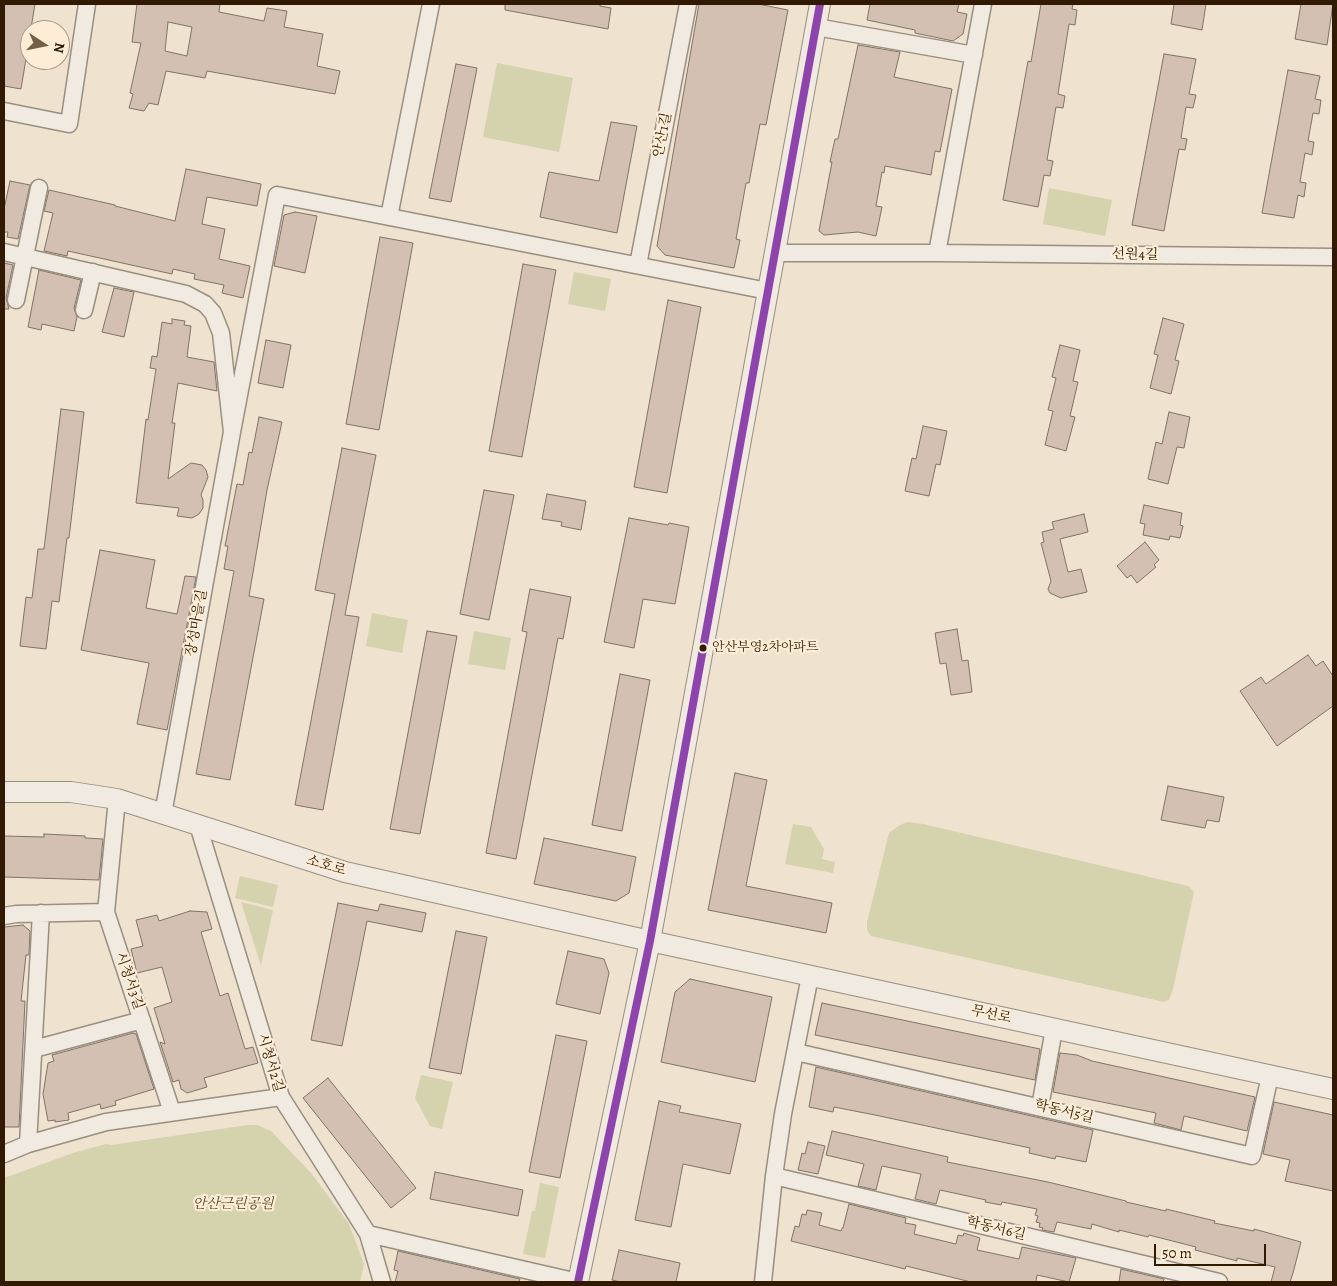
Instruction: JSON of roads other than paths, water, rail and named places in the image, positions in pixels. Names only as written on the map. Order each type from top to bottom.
[{"type":"street","points":[[4,111],[70,124],[86,4]]},
{"type":"street","points":[[431,4],[389,217],[768,290]]},
{"type":"street","name":"안산1길","points":[[638,265],[688,4]]},
{"type":"street","points":[[937,253],[983,4]]},
{"type":"street","points":[[368,1234],[578,1282],[650,940],[816,26],[816,5]]},
{"type":"street","points":[[816,26],[974,55]]},
{"type":"street","points":[[16,300],[39,188]]},
{"type":"street","name":"장성마을길","points":[[162,814],[277,195],[389,217]]},
{"type":"street","name":"장성마을길","points":[[4,252],[186,294],[205,304],[213,313],[221,333],[232,432]]},
{"type":"street","name":"선원4길","points":[[775,253],[1333,257]]},
{"type":"street","points":[[84,310],[93,272]]},
{"type":"street","name":"소호로","points":[[4,792],[71,792],[117,799],[345,872],[650,940]]},
{"type":"street","points":[[4,916],[41,913],[106,912],[117,799]]},
{"type":"street","name":"시청서2길","points":[[198,825],[281,1098],[368,1234],[382,1282]]},
{"type":"street","name":"시청서3길","points":[[106,912],[172,1112]]},
{"type":"street","points":[[28,1144],[41,913]]},
{"type":"street","name":"무선로","points":[[650,940],[1333,1089]]},
{"type":"street","points":[[763,1282],[774,1176],[783,1114],[810,976]]},
{"type":"street","points":[[34,1049],[142,1020]]},
{"type":"street","points":[[1040,1107],[1054,1029]]},
{"type":"street","name":"학동서5길","points":[[796,1052],[1252,1156],[1270,1076]]},
{"type":"street","points":[[4,1154],[28,1144],[106,1122],[281,1098]]},
{"type":"street","name":"학동서6길","points":[[774,1176],[1219,1282]]},
{"type":"place","name":"안산부영2차아파트","points":[[703,648]]},
{"type":"park label","name":"안산근린공원","points":[[233,1205]]}]
